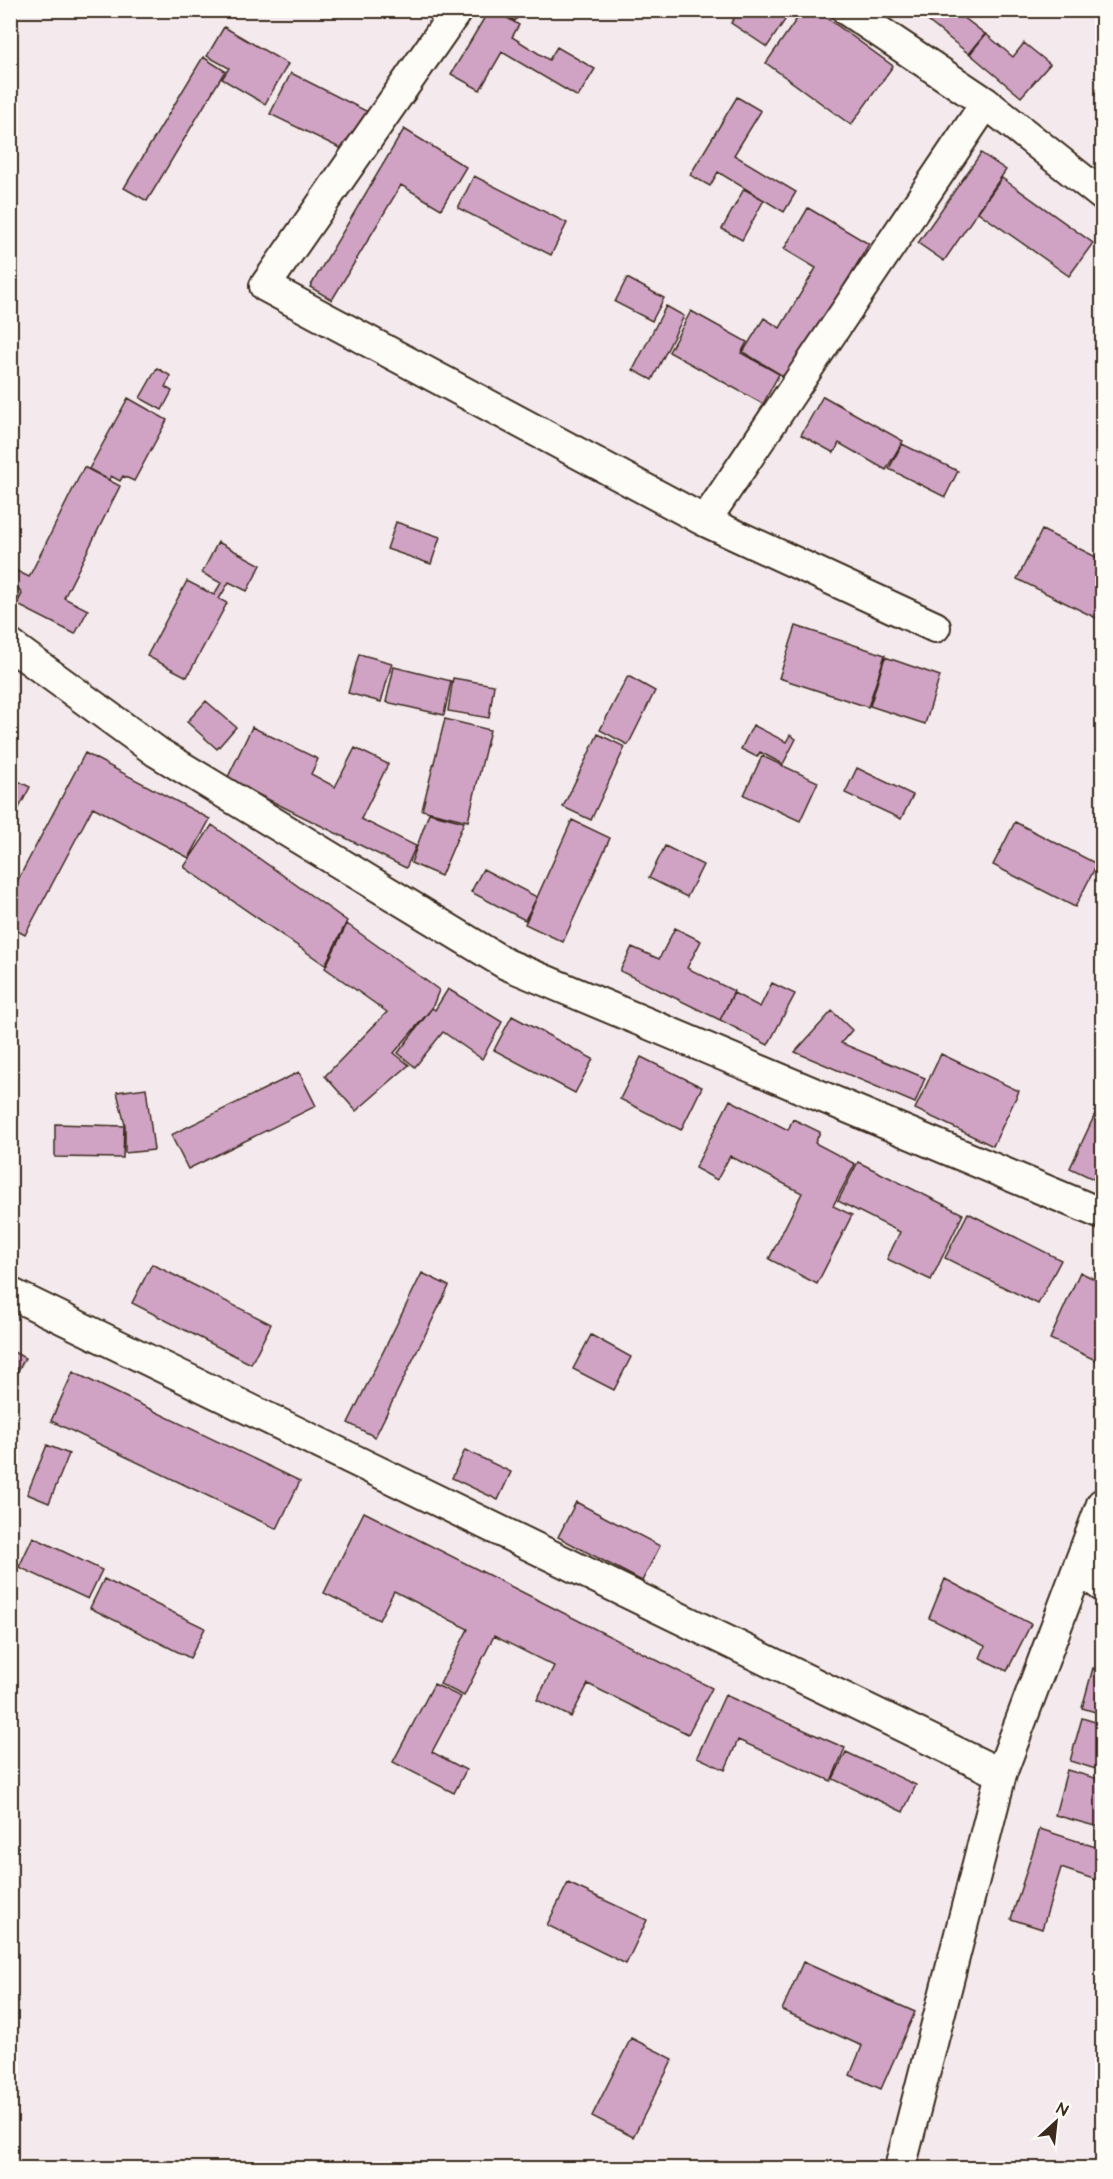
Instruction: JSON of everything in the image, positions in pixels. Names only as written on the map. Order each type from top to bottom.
[{"type":"street","points":[[457,10],[265,286],[705,521],[936,627]]},
{"type":"street","points":[[847,10],[986,103],[1102,195]]},
{"type":"street","points":[[705,521],[986,103]]},
{"type":"street","points":[[10,645],[158,752],[506,964],[1102,1214]]},
{"type":"street","points":[[10,1293],[1000,1774]]},
{"type":"street","points":[[900,2169],[1000,1774],[1102,1504]]},
{"type":"street","points":[[1078,1568],[1102,1586]]},
{"type":"building","points":[[489,10],[494,10],[519,25],[512,37],[549,60],[557,47],[595,69],[578,97],[502,52],[480,90],[451,74]]},
{"type":"building","points":[[499,10],[522,10],[515,21]]},
{"type":"building","points":[[739,10],[784,10],[789,14],[767,47],[731,23]]},
{"type":"building","points":[[803,10],[816,10],[893,66],[851,125],[766,63]]},
{"type":"building","points":[[914,10],[954,10],[985,34],[969,54]]},
{"type":"building","points":[[224,27],[288,64],[265,104],[222,79],[229,68],[207,56]]},
{"type":"building","points":[[986,34],[1013,57],[1024,43],[1050,64],[1021,97],[970,54]]},
{"type":"building","points":[[203,57],[225,71],[147,201],[124,188]]},
{"type":"building","points":[[291,73],[370,113],[350,153],[270,114]]},
{"type":"building","points":[[737,97],[761,111],[734,155],[796,192],[784,212],[718,172],[710,186],[690,175]]},
{"type":"building","points":[[404,129],[466,167],[441,209],[401,185],[332,300],[310,287]]},
{"type":"building","points":[[981,153],[1006,170],[944,261],[918,243]]},
{"type":"building","points":[[474,176],[567,223],[551,255],[458,208]]},
{"type":"building","points":[[1002,178],[1093,243],[1069,276],[978,212]]},
{"type":"building","points":[[744,189],[764,200],[742,240],[722,229]]},
{"type":"building","points":[[808,208],[869,244],[788,379],[743,352],[764,318],[780,328],[816,268],[784,249]]},
{"type":"building","points":[[627,278],[664,298],[652,321],[615,302]]},
{"type":"building","points":[[666,306],[684,316],[652,380],[633,370]]},
{"type":"building","points":[[691,311],[747,342],[741,353],[779,374],[763,404],[669,352]]},
{"type":"building","points":[[157,368],[171,376],[165,387],[172,391],[162,410],[140,398]]},
{"type":"building","points":[[823,396],[903,441],[886,470],[839,443],[834,453],[801,435]]},
{"type":"building","points":[[128,398],[167,420],[134,481],[123,476],[120,481],[111,476],[109,480],[89,469]]},
{"type":"building","points":[[902,444],[958,471],[945,497],[889,469]]},
{"type":"building","points":[[84,467],[120,486],[64,598],[88,610],[75,634],[16,604],[22,594],[10,578],[10,573],[13,569],[29,577]]},
{"type":"building","points":[[396,522],[440,537],[431,564],[387,549]]},
{"type":"building","points":[[1042,530],[1102,560],[1102,621],[1017,579]]},
{"type":"building","points":[[218,542],[261,565],[247,591],[229,582],[219,599],[227,603],[187,677],[147,656],[187,581],[214,595],[221,583],[202,573]]},
{"type":"building","points":[[10,582],[16,585],[22,594],[16,605],[10,602]]},
{"type":"building","points":[[796,626],[885,655],[868,707],[779,678]]},
{"type":"building","points":[[359,654],[392,663],[381,702],[348,693]]},
{"type":"building","points":[[885,657],[940,676],[925,724],[870,706]]},
{"type":"building","points":[[394,667],[451,681],[444,715],[386,702]]},
{"type":"building","points":[[628,676],[655,691],[628,745],[600,730]]},
{"type":"building","points":[[453,678],[494,685],[489,718],[448,711]]},
{"type":"building","points":[[206,701],[236,727],[217,749],[187,722]]},
{"type":"building","points":[[445,719],[490,730],[468,821],[422,810]]},
{"type":"building","points":[[753,725],[786,742],[790,735],[796,739],[783,764],[760,752],[757,757],[741,749]]},
{"type":"building","points":[[252,727],[318,759],[311,774],[335,787],[355,748],[388,764],[361,819],[416,846],[406,868],[227,779]]},
{"type":"building","points":[[598,734],[625,747],[591,820],[563,807]]},
{"type":"building","points":[[85,753],[210,819],[189,858],[93,807],[25,935],[10,927],[10,895]]},
{"type":"building","points":[[762,756],[818,782],[800,821],[744,795]]},
{"type":"building","points":[[857,768],[913,795],[901,819],[845,793]]},
{"type":"building","points":[[10,777],[30,787],[10,825]]},
{"type":"building","points":[[429,813],[464,822],[441,876],[411,863]]},
{"type":"building","points":[[572,820],[610,838],[563,942],[525,924]]},
{"type":"building","points":[[1015,822],[1097,864],[1075,907],[993,865]]},
{"type":"building","points":[[212,825],[347,921],[325,965],[184,867]]},
{"type":"building","points":[[665,846],[703,865],[687,897],[649,878]]},
{"type":"building","points":[[483,869],[537,897],[525,920],[471,892]]},
{"type":"building","points":[[347,924],[439,990],[432,1008],[394,1053],[409,1065],[356,1111],[325,1076],[387,1012],[325,968]]},
{"type":"building","points":[[675,928],[701,941],[687,968],[734,991],[720,1020],[620,971],[632,947],[659,959]]},
{"type":"building","points":[[772,983],[795,994],[768,1045],[720,1020],[734,993],[760,1007]]},
{"type":"building","points":[[448,989],[502,1022],[482,1059],[443,1032],[415,1067],[398,1053],[432,1008],[435,1010]]},
{"type":"building","points":[[832,1011],[852,1030],[841,1043],[925,1078],[915,1103],[795,1052]]},
{"type":"building","points":[[512,1016],[593,1059],[575,1093],[494,1050]]},
{"type":"building","points":[[941,1054],[1019,1091],[993,1146],[915,1109]]},
{"type":"building","points":[[641,1057],[702,1087],[681,1130],[620,1099]]},
{"type":"building","points":[[299,1072],[316,1106],[188,1169],[171,1135]]},
{"type":"building","points":[[146,1088],[154,1150],[125,1153],[125,1125],[117,1092]]},
{"type":"building","points":[[730,1100],[788,1130],[793,1119],[820,1132],[815,1143],[855,1164],[833,1206],[852,1215],[817,1284],[769,1259],[802,1193],[730,1156],[717,1180],[695,1168]]},
{"type":"building","points":[[1097,1110],[1102,1113],[1102,1183],[1070,1168]]},
{"type":"building","points":[[55,1124],[124,1126],[123,1158],[55,1157]]},
{"type":"building","points":[[858,1162],[963,1214],[931,1280],[887,1259],[900,1232],[838,1201]]},
{"type":"building","points":[[968,1213],[1061,1260],[1038,1304],[945,1258]]},
{"type":"building","points":[[152,1264],[271,1324],[251,1364],[132,1303]]},
{"type":"building","points":[[1080,1272],[1102,1283],[1102,1363],[1050,1339]]},
{"type":"building","points":[[422,1273],[449,1286],[375,1437],[348,1423]]},
{"type":"building","points":[[591,1335],[631,1357],[614,1390],[573,1369]]},
{"type":"building","points":[[10,1350],[25,1358],[10,1386]]},
{"type":"building","points":[[73,1372],[300,1481],[277,1529],[51,1421]]},
{"type":"building","points":[[47,1445],[69,1454],[49,1503],[27,1494]]},
{"type":"building","points":[[465,1450],[511,1472],[498,1500],[452,1478]]},
{"type":"building","points":[[576,1502],[660,1546],[642,1581],[558,1537]]},
{"type":"building","points":[[364,1512],[712,1688],[688,1734],[588,1684],[571,1717],[537,1700],[554,1666],[494,1636],[464,1696],[440,1684],[468,1629],[394,1591],[379,1620],[324,1593]]},
{"type":"building","points":[[33,1537],[102,1570],[88,1599],[19,1567]]},
{"type":"building","points":[[104,1579],[205,1628],[190,1658],[90,1608]]},
{"type":"building","points":[[945,1579],[1031,1624],[1007,1671],[980,1658],[985,1646],[929,1618]]},
{"type":"building","points":[[1093,1668],[1102,1671],[1102,1714],[1082,1708]]},
{"type":"building","points":[[434,1684],[461,1697],[432,1752],[466,1770],[454,1793],[393,1762]]},
{"type":"building","points":[[725,1695],[845,1748],[831,1781],[738,1740],[725,1770],[697,1757]]},
{"type":"building","points":[[1082,1718],[1102,1724],[1102,1771],[1070,1761]]},
{"type":"building","points":[[846,1752],[916,1785],[903,1812],[833,1779]]},
{"type":"building","points":[[1067,1770],[1102,1780],[1102,1828],[1055,1815]]},
{"type":"building","points":[[1040,1829],[1102,1849],[1102,1882],[1061,1868],[1042,1929],[1011,1919]]},
{"type":"building","points":[[568,1883],[647,1920],[626,1964],[547,1925]]},
{"type":"building","points":[[803,1962],[915,2012],[881,2089],[850,2075],[862,2046],[782,2010]]},
{"type":"building","points":[[631,2038],[673,2059],[633,2137],[592,2116]]}]
